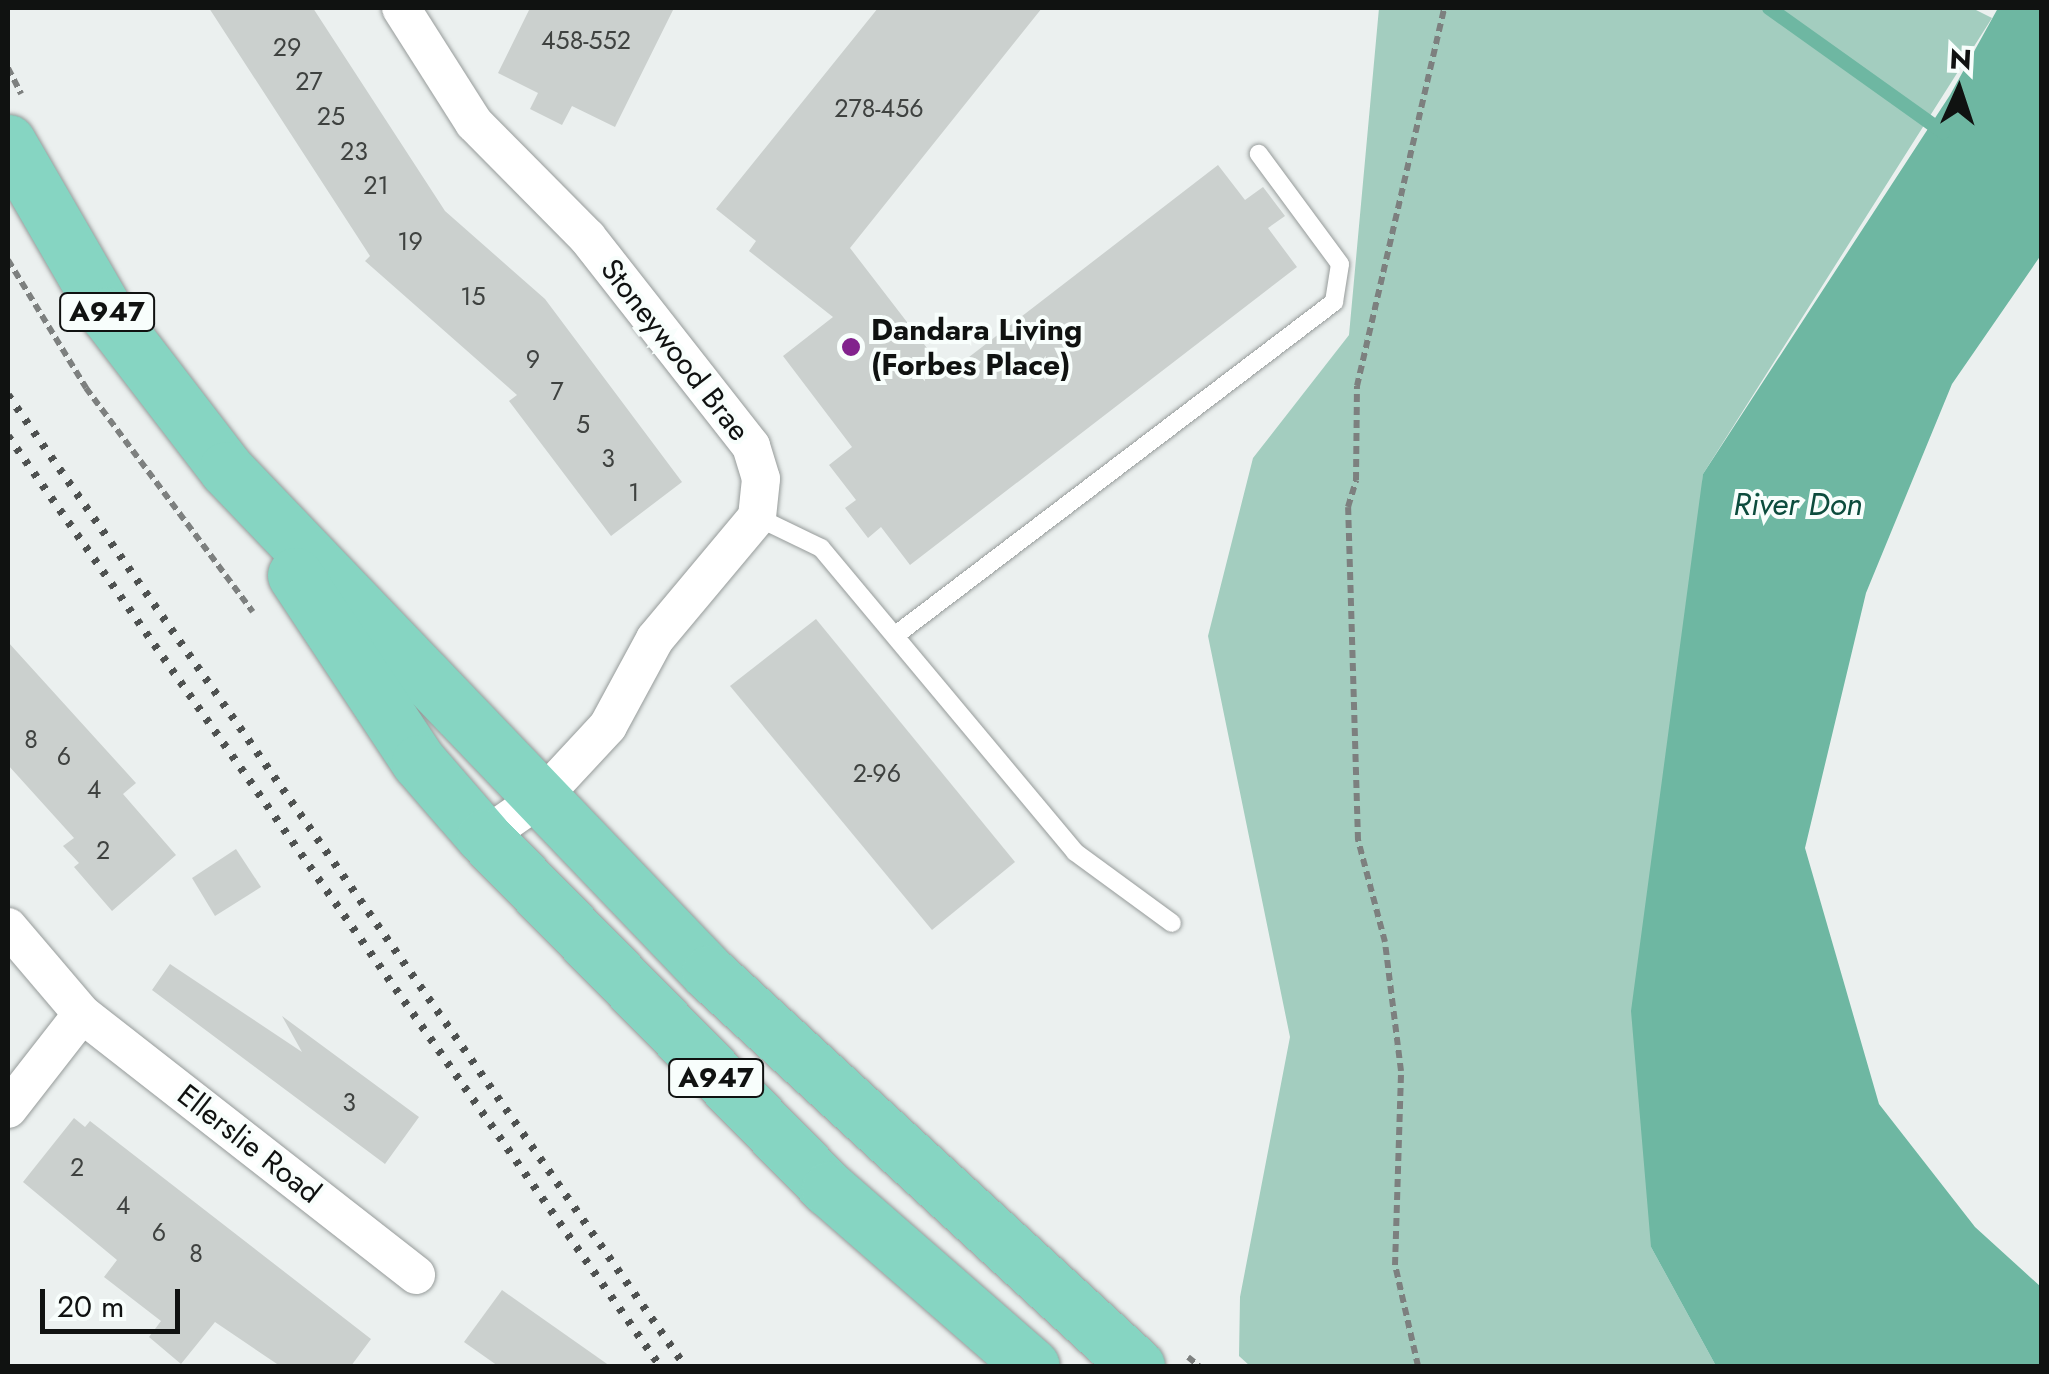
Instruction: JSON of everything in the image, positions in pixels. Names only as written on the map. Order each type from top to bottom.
[{"type":"main road","name":"A947","points":[[8,142],[108,315],[226,469],[380,707],[484,837],[829,1188],[1032,1366]]},
{"type":"main road","name":"A947","points":[[226,469],[710,973],[1137,1366]]},
{"type":"street","name":"Stoneywood Brae","points":[[400,8],[474,123],[587,237],[751,446],[760,479],[757,517]]},
{"type":"street","points":[[484,837],[543,796],[608,726],[655,639],[757,517]]},
{"type":"street","name":"Ellerslie Road","points":[[8,926],[82,1014],[416,1275]]},
{"type":"street","points":[[8,1109],[82,1014]]},
{"type":"lane","points":[[897,634],[1334,302],[1340,264],[1259,154]]},
{"type":"lane","points":[[757,517],[822,548],[1075,852],[1172,924]]},
{"type":"path","points":[[1418,1366],[1396,1265],[1401,1071],[1385,942],[1358,840],[1356,585],[1348,507],[1356,480],[1357,386],[1444,8]]},
{"type":"shaded area","points":[[1379,8],[1972,8],[1992,18],[1703,474],[1651,1247],[1716,1366],[1250,1366],[1239,1356],[1240,1297],[1290,1037],[1208,636],[1253,458],[1349,335]]},
{"type":"water","name":"River Don","points":[[1998,8],[2041,8],[2041,255],[1952,384],[1866,593],[1805,848],[1879,1104],[1975,1227],[2041,1287],[2041,1366],[1716,1366],[1651,1247],[1631,1011],[1703,474],[1950,95]]},
{"type":"building","points":[[209,8],[313,8],[445,211],[545,299],[682,482],[611,536],[509,401],[517,395],[365,261],[370,256]]},
{"type":"building","points":[[530,8],[674,8],[615,127],[572,106],[562,125],[530,109],[538,93],[498,73]]},
{"type":"building","points":[[878,8],[1042,8],[850,248],[947,374],[1218,165],[1245,200],[1263,187],[1285,216],[1268,228],[1297,267],[910,565],[881,527],[868,538],[845,508],[856,500],[829,465],[852,447],[783,356],[833,317],[749,251],[756,241],[716,209]]},
{"type":"building","points":[[816,619],[1015,862],[932,930],[730,686]]},
{"type":"building","points":[[8,642],[136,783],[123,794],[176,855],[112,911],[74,867],[79,863],[63,846],[74,838],[8,765]]},
{"type":"building","points":[[236,849],[261,887],[215,916],[192,878]]},
{"type":"building","points":[[170,964],[302,1052],[282,1016],[419,1117],[385,1164],[152,990]]},
{"type":"building","points":[[74,1118],[85,1127],[90,1121],[371,1339],[351,1366],[280,1366],[215,1322],[181,1364],[149,1337],[161,1321],[104,1277],[117,1260],[23,1182]]},
{"type":"building","points":[[502,1290],[610,1366],[498,1366],[464,1342]]},
{"type":"waterway","points":[[1769,8],[1943,132]]},
{"type":"railway","points":[[8,395],[685,1366]]},
{"type":"railway","points":[[8,436],[660,1366]]},
{"type":"place","name":"Dandara Living (Forbes Place)","points":[[851,347]]}]
